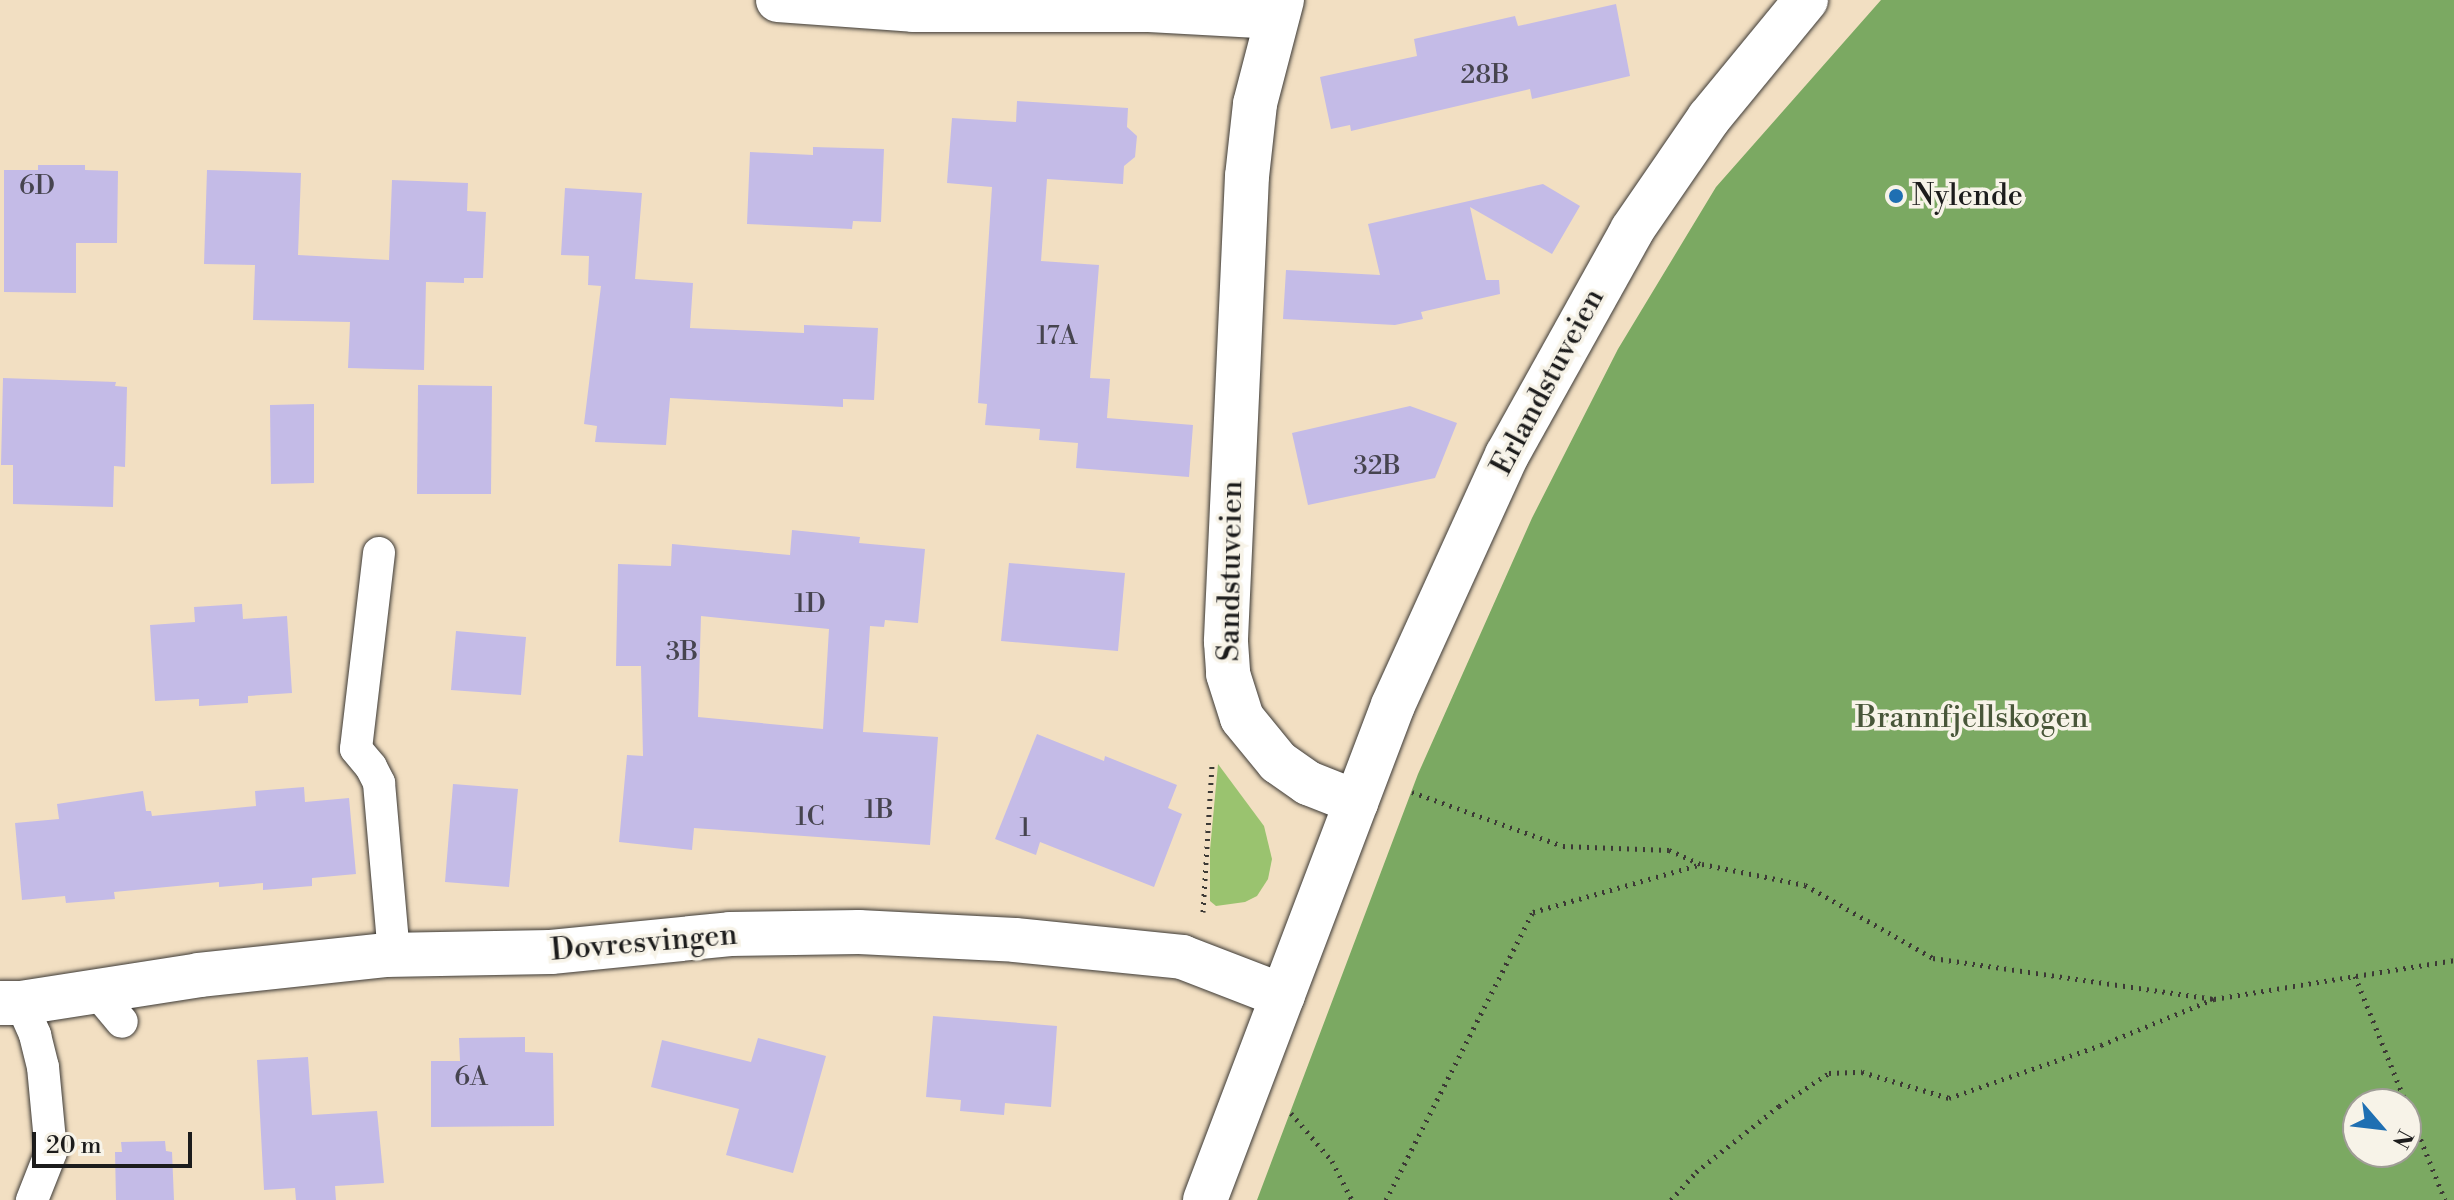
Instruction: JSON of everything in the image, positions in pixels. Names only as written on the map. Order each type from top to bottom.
[{"type":"street","points":[[778,0],[913,10],[1279,9]]},
{"type":"street","name":"Erlandstuveien","points":[[1362,786],[1475,521],[1591,299],[1632,230],[1709,118],[1806,0]]},
{"type":"street","name":"Sandstuveien","points":[[1279,9],[1255,104],[1241,245],[1226,642],[1235,700],[1258,742],[1278,762],[1308,783],[1362,786]]},
{"type":"street","points":[[1205,1200],[1362,786]]},
{"type":"street","name":"Dovresvingen","points":[[10,1003],[109,1006],[199,975],[394,955],[551,952],[730,934],[859,932],[1015,940],[1182,957],[1283,996]]},
{"type":"lane","points":[[379,553],[356,749],[379,783],[394,955]]},
{"type":"lane","points":[[10,1003],[35,1035],[43,1067],[51,1152],[32,1200]]},
{"type":"path","points":[[1203,916],[1216,726],[1235,700]]},
{"type":"path","points":[[1362,786],[1436,803],[1563,846],[1669,850],[1702,864],[1805,885],[1933,958],[2214,999]]},
{"type":"path","points":[[1386,1200],[1533,912],[1702,864]]},
{"type":"path","points":[[1671,1200],[1696,1172],[1779,1106],[1829,1073],[1862,1072],[1949,1098],[2101,1045],[2214,999],[2454,960]]},
{"type":"path","points":[[2355,976],[2445,1200]]},
{"type":"path","points":[[1250,1081],[1276,1099],[1309,1129],[1332,1161],[1352,1200]]},
{"type":"green space","name":"Brannfjellskogen","points":[[1881,0],[2454,0],[2454,1200],[1257,1200],[1418,774],[1532,518],[1618,349],[1716,187]]},
{"type":"green space","points":[[1218,764],[1264,826],[1272,859],[1268,879],[1257,896],[1245,902],[1216,906],[1210,901],[1210,850]]},
{"type":"building","points":[[1616,4],[1630,76],[1532,99],[1530,89],[1351,131],[1350,125],[1331,129],[1320,77],[1417,56],[1414,39],[1515,16],[1518,26]]},
{"type":"building","points":[[1017,101],[1128,108],[1127,127],[1137,136],[1135,157],[1124,166],[1123,184],[1047,179],[1041,261],[1099,265],[1090,378],[1110,379],[1107,418],[1193,425],[1189,477],[1076,468],[1078,443],[1039,440],[1040,429],[985,425],[987,404],[978,403],[992,187],[947,183],[952,118],[1016,122]]},
{"type":"building","points":[[813,147],[884,149],[881,222],[853,221],[852,229],[747,224],[750,152],[813,155]]},
{"type":"building","points":[[38,165],[85,165],[85,170],[118,171],[117,243],[76,243],[76,293],[4,292],[4,170],[38,170]]},
{"type":"building","points":[[207,170],[301,173],[298,255],[389,260],[392,180],[468,183],[467,211],[486,212],[483,278],[464,278],[464,283],[426,282],[424,370],[348,368],[350,322],[253,320],[255,265],[204,264]]},
{"type":"building","points":[[1543,184],[1580,206],[1552,254],[1470,207],[1486,280],[1499,280],[1500,294],[1421,312],[1423,319],[1395,325],[1283,319],[1286,270],[1380,275],[1368,224]]},
{"type":"building","points":[[565,188],[642,193],[635,279],[693,283],[690,328],[804,333],[804,325],[878,328],[874,400],[843,399],[843,407],[670,398],[666,445],[595,442],[597,426],[584,424],[601,286],[588,285],[589,256],[561,255]]},
{"type":"building","points":[[3,378],[116,382],[115,386],[127,387],[125,467],[114,466],[113,507],[13,504],[13,465],[1,465]]},
{"type":"building","points":[[418,385],[492,386],[491,494],[417,494]]},
{"type":"building","points":[[314,404],[314,483],[271,484],[270,405]]},
{"type":"building","points":[[1410,406],[1457,423],[1435,478],[1308,505],[1292,433]]},
{"type":"building","points":[[792,530],[860,537],[859,543],[925,549],[918,623],[885,620],[884,627],[870,626],[863,732],[938,737],[930,845],[694,828],[692,850],[619,842],[627,755],[643,756],[641,666],[616,666],[618,564],[671,566],[672,544],[790,555]],"holes":[[[701,616],[829,629],[823,729],[698,717]]]},
{"type":"building","points":[[1009,563],[1125,573],[1118,651],[1001,641]]},
{"type":"building","points":[[242,604],[243,619],[287,616],[292,693],[248,696],[248,703],[199,706],[199,699],[155,701],[150,625],[195,622],[194,607]]},
{"type":"building","points":[[456,631],[526,637],[521,695],[451,690]]},
{"type":"building","points":[[1037,734],[1104,761],[1105,756],[1177,785],[1168,808],[1182,814],[1154,887],[1040,842],[1036,855],[995,839]]},
{"type":"building","points":[[453,784],[518,789],[509,887],[445,882]]},
{"type":"building","points":[[304,787],[305,802],[349,798],[356,874],[312,878],[312,886],[263,890],[263,883],[219,887],[219,882],[114,892],[115,899],[66,903],[65,896],[22,900],[15,823],[59,819],[57,804],[143,791],[146,811],[151,811],[152,816],[256,806],[255,791]]},
{"type":"building","points":[[933,1016],[1057,1026],[1051,1107],[1005,1103],[1004,1115],[960,1111],[961,1100],[926,1097]]},
{"type":"building","points":[[525,1037],[525,1052],[553,1053],[554,1126],[431,1127],[431,1061],[460,1061],[459,1038]]},
{"type":"building","points":[[758,1038],[826,1056],[793,1173],[726,1155],[739,1109],[651,1087],[662,1040],[751,1062]]},
{"type":"building","points":[[308,1057],[312,1115],[377,1111],[384,1183],[335,1186],[336,1200],[296,1200],[295,1188],[264,1190],[257,1060]]},
{"type":"building","points":[[165,1141],[166,1151],[172,1152],[174,1200],[116,1200],[115,1152],[122,1152],[121,1142]]},
{"type":"place","name":"Nylende","points":[[1896,196]]}]
